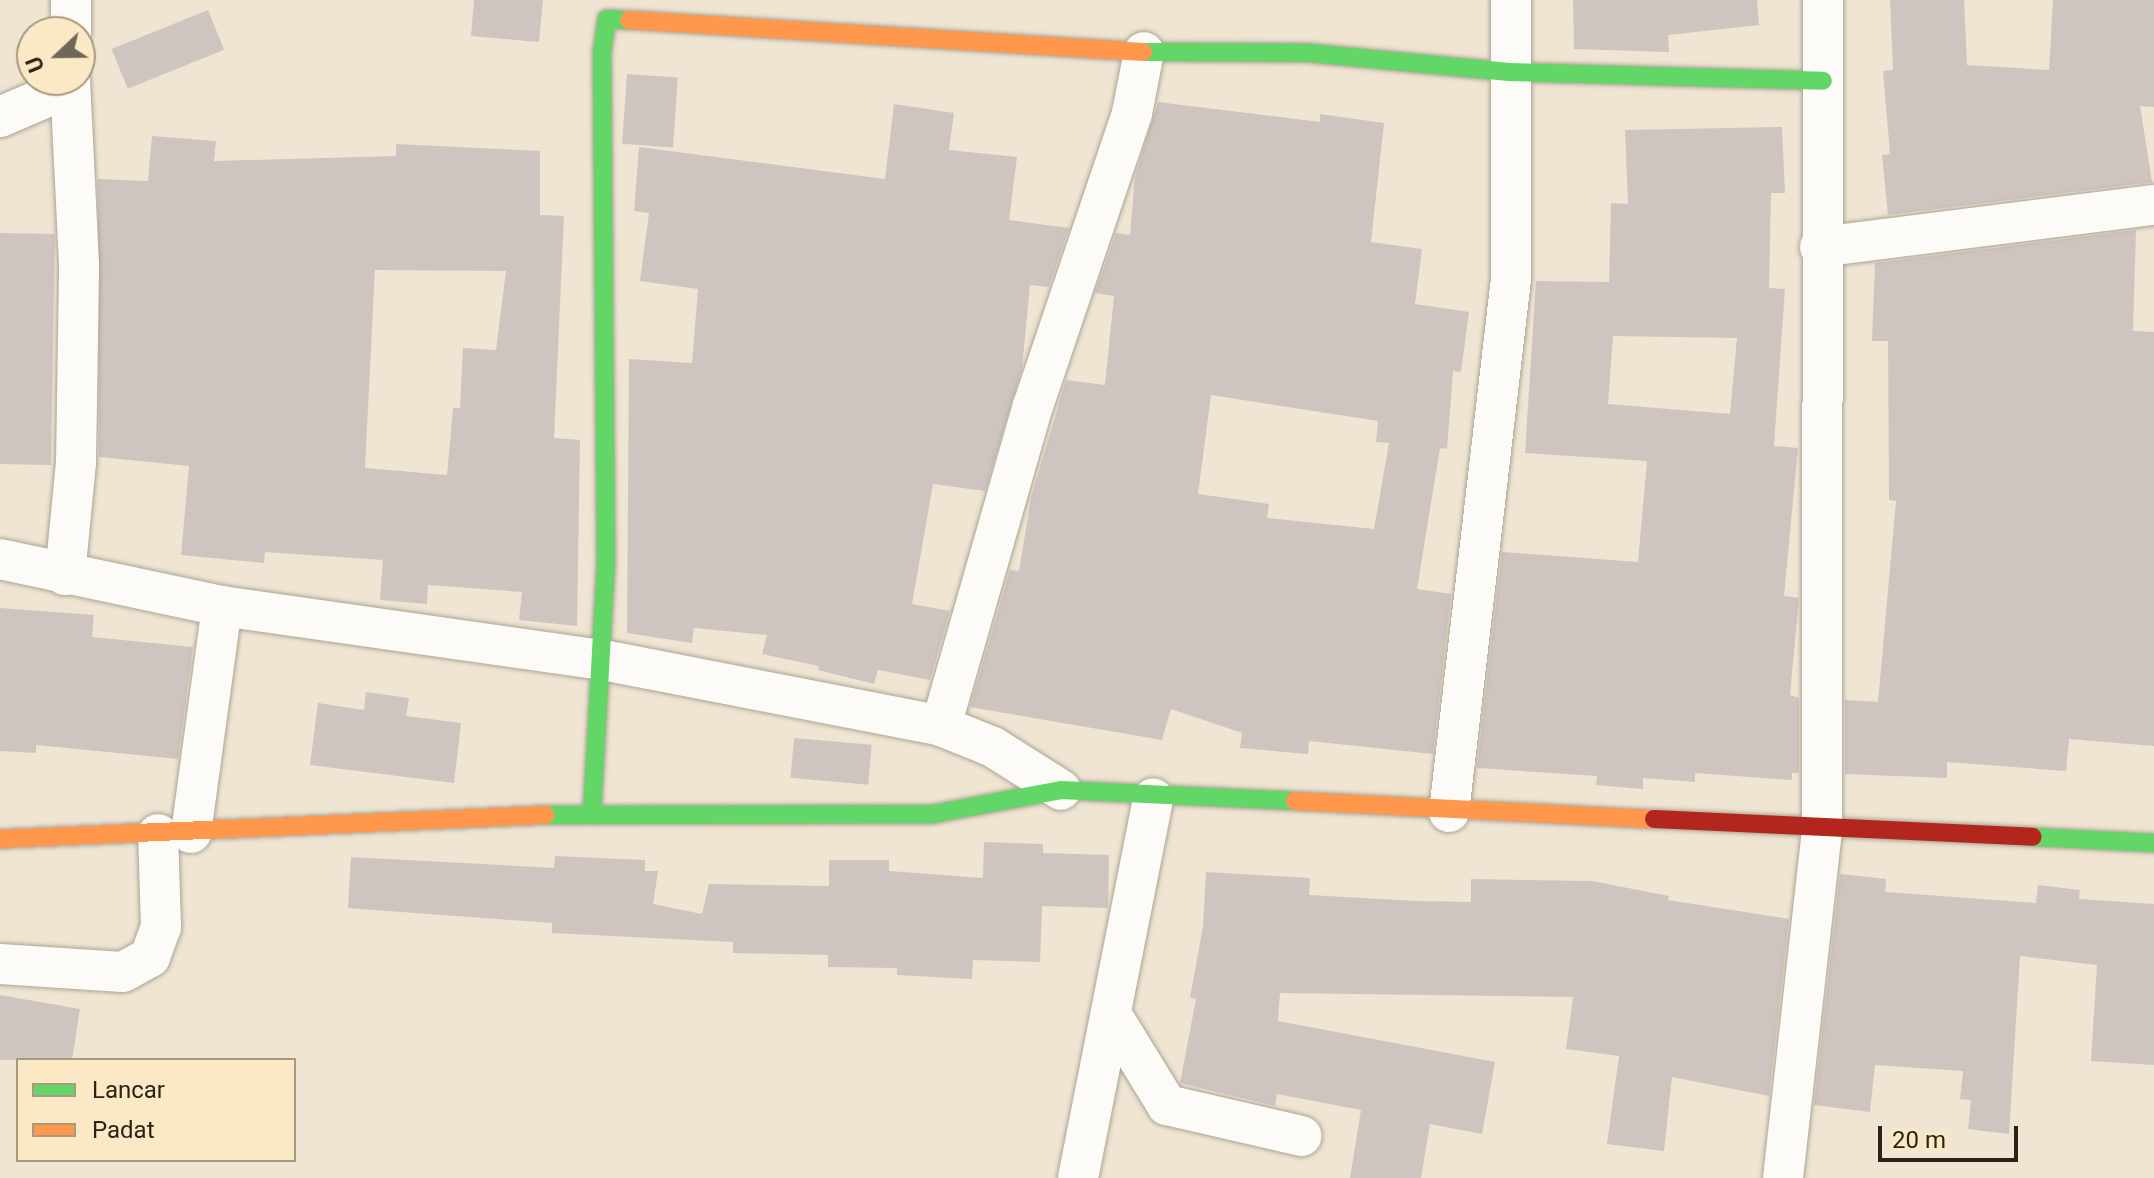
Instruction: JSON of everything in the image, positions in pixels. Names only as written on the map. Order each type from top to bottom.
[{"type":"street","points":[[1449,812],[1511,279],[1508,85],[1511,0]]},
{"type":"street","points":[[1783,1178],[1822,828],[1820,247],[1825,139],[1823,0]]},
{"type":"street","points":[[592,813],[603,660],[606,24],[1138,80],[1309,53],[1508,85],[1823,88]]},
{"type":"street","points":[[941,726],[1033,406],[1138,80]]},
{"type":"street","points":[[0,117],[57,96]]},
{"type":"street","points":[[65,575],[76,432],[79,264],[70,96]]},
{"type":"street","points":[[1820,247],[2154,205]]},
{"type":"street","points":[[0,559],[222,606],[603,660],[941,726],[993,747],[1061,790]]},
{"type":"street","points":[[0,964],[123,972],[150,957],[161,927],[175,834],[222,606]]},
{"type":"street","points":[[0,839],[175,834],[592,813],[933,814],[1061,790],[1153,798],[2154,843]]},
{"type":"street","points":[[1078,1178],[1153,798]]},
{"type":"street","points":[[1111,1014],[1167,1105],[1301,1136]]},
{"type":"building","points":[[474,0],[543,0],[539,42],[471,36]]},
{"type":"building","points":[[1573,0],[1757,0],[1759,25],[1668,35],[1669,52],[1574,49]]},
{"type":"building","points":[[1890,0],[1964,0],[1967,65],[2049,70],[2053,0],[2154,0],[2154,107],[2140,106],[2152,182],[1888,215],[1882,155],[1890,154],[1883,71],[1893,70]]},
{"type":"building","points":[[208,10],[224,50],[128,89],[112,49]]},
{"type":"building","points":[[627,74],[678,78],[673,147],[622,144]]},
{"type":"building","points":[[1158,102],[1320,122],[1320,114],[1384,123],[1371,242],[1422,249],[1415,304],[1469,312],[1461,372],[1453,371],[1447,449],[1440,448],[1417,589],[1451,594],[1433,754],[1309,741],[1308,754],[1240,748],[1242,733],[1171,709],[1162,740],[970,707],[1010,570],[1019,571],[1031,498],[1066,380],[1105,385],[1114,296],[1095,293],[1116,233],[1130,235],[1135,177]],"holes":[[[1211,395],[1378,421],[1376,442],[1389,443],[1374,529],[1267,518],[1269,504],[1198,494]]]},
{"type":"building","points":[[894,104],[954,113],[949,150],[1017,157],[1009,220],[1069,228],[1049,287],[1030,285],[1022,368],[985,491],[933,484],[912,604],[950,611],[930,680],[878,670],[874,684],[818,670],[819,666],[762,654],[767,635],[694,628],[692,643],[627,633],[629,359],[692,363],[698,289],[640,281],[649,213],[634,211],[639,147],[885,179]]},
{"type":"building","points":[[1782,127],[1785,193],[1771,193],[1769,288],[1785,289],[1774,446],[1798,448],[1784,596],[1799,598],[1790,695],[1799,698],[1799,773],[1792,773],[1792,780],[1695,773],[1695,782],[1643,778],[1643,789],[1596,785],[1597,776],[1477,768],[1502,552],[1638,562],[1647,461],[1525,453],[1536,281],[1609,282],[1611,203],[1628,204],[1625,130]],"holes":[[[1613,336],[1737,338],[1730,414],[1608,404]]]},
{"type":"building","points":[[152,136],[216,141],[214,161],[396,156],[396,144],[540,151],[540,215],[564,216],[554,438],[580,440],[577,626],[519,620],[522,592],[428,585],[427,604],[380,600],[383,560],[265,552],[264,563],[181,555],[189,466],[99,457],[98,179],[148,181]],"holes":[[[375,270],[506,271],[496,350],[463,348],[460,408],[453,408],[447,475],[365,468]]]},
{"type":"building","points":[[2136,230],[2133,331],[2154,332],[2154,746],[2069,739],[2066,771],[1947,762],[1947,778],[1845,774],[1845,700],[1878,702],[1896,501],[1889,500],[1888,341],[1872,341],[1875,263]]},
{"type":"building","points":[[0,233],[55,234],[51,465],[0,464]]},
{"type":"building","points":[[0,608],[94,615],[92,637],[193,647],[178,759],[36,745],[36,753],[0,751]]},
{"type":"building","points":[[366,692],[409,698],[406,716],[461,723],[454,783],[310,765],[318,703],[364,710]]},
{"type":"building","points":[[794,738],[872,745],[868,785],[791,778]]},
{"type":"building","points":[[984,842],[1043,844],[1043,853],[1109,855],[1108,908],[1042,906],[1040,962],[973,960],[972,979],[897,975],[897,968],[828,967],[828,955],[733,953],[733,942],[552,933],[552,923],[348,908],[351,857],[554,868],[555,856],[645,860],[645,871],[658,871],[653,904],[702,914],[709,884],[829,886],[829,860],[889,860],[889,871],[983,878]]},
{"type":"building","points":[[1206,872],[1310,878],[1309,895],[1417,901],[1471,902],[1471,879],[1592,881],[1669,896],[1668,900],[1789,919],[1769,1096],[1672,1077],[1664,1151],[1607,1144],[1619,1056],[1566,1049],[1573,997],[1280,993],[1278,1021],[1495,1062],[1482,1134],[1430,1124],[1421,1178],[1350,1178],[1361,1110],[1277,1094],[1275,1106],[1180,1083],[1196,999],[1190,998],[1203,926]]},
{"type":"building","points":[[1840,874],[1886,879],[1885,892],[2036,903],[2038,885],[2080,890],[2079,899],[2154,904],[2154,1065],[2091,1061],[2097,965],[2020,956],[2009,1134],[1968,1129],[1971,1100],[1960,1099],[1963,1071],[1875,1065],[1870,1112],[1814,1105]]},
{"type":"building","points":[[0,995],[80,1009],[72,1058],[0,1060]]},
{"type":"traffic: fast","points":[[592,813],[606,564],[602,53],[607,19],[629,20]]},
{"type":"traffic: fast","points":[[1143,52],[1309,53],[1509,72],[1823,81]]},
{"type":"traffic: fast","points":[[545,815],[933,814],[1061,790],[1295,801]]},
{"type":"traffic: fast","points":[[2033,837],[2154,843]]},
{"type":"traffic: slow","points":[[629,20],[1143,52]]},
{"type":"traffic: slow","points":[[1295,801],[1654,819]]},
{"type":"traffic: slow","points":[[0,839],[545,815]]},
{"type":"traffic: jam","points":[[1654,819],[2033,837]]}]
